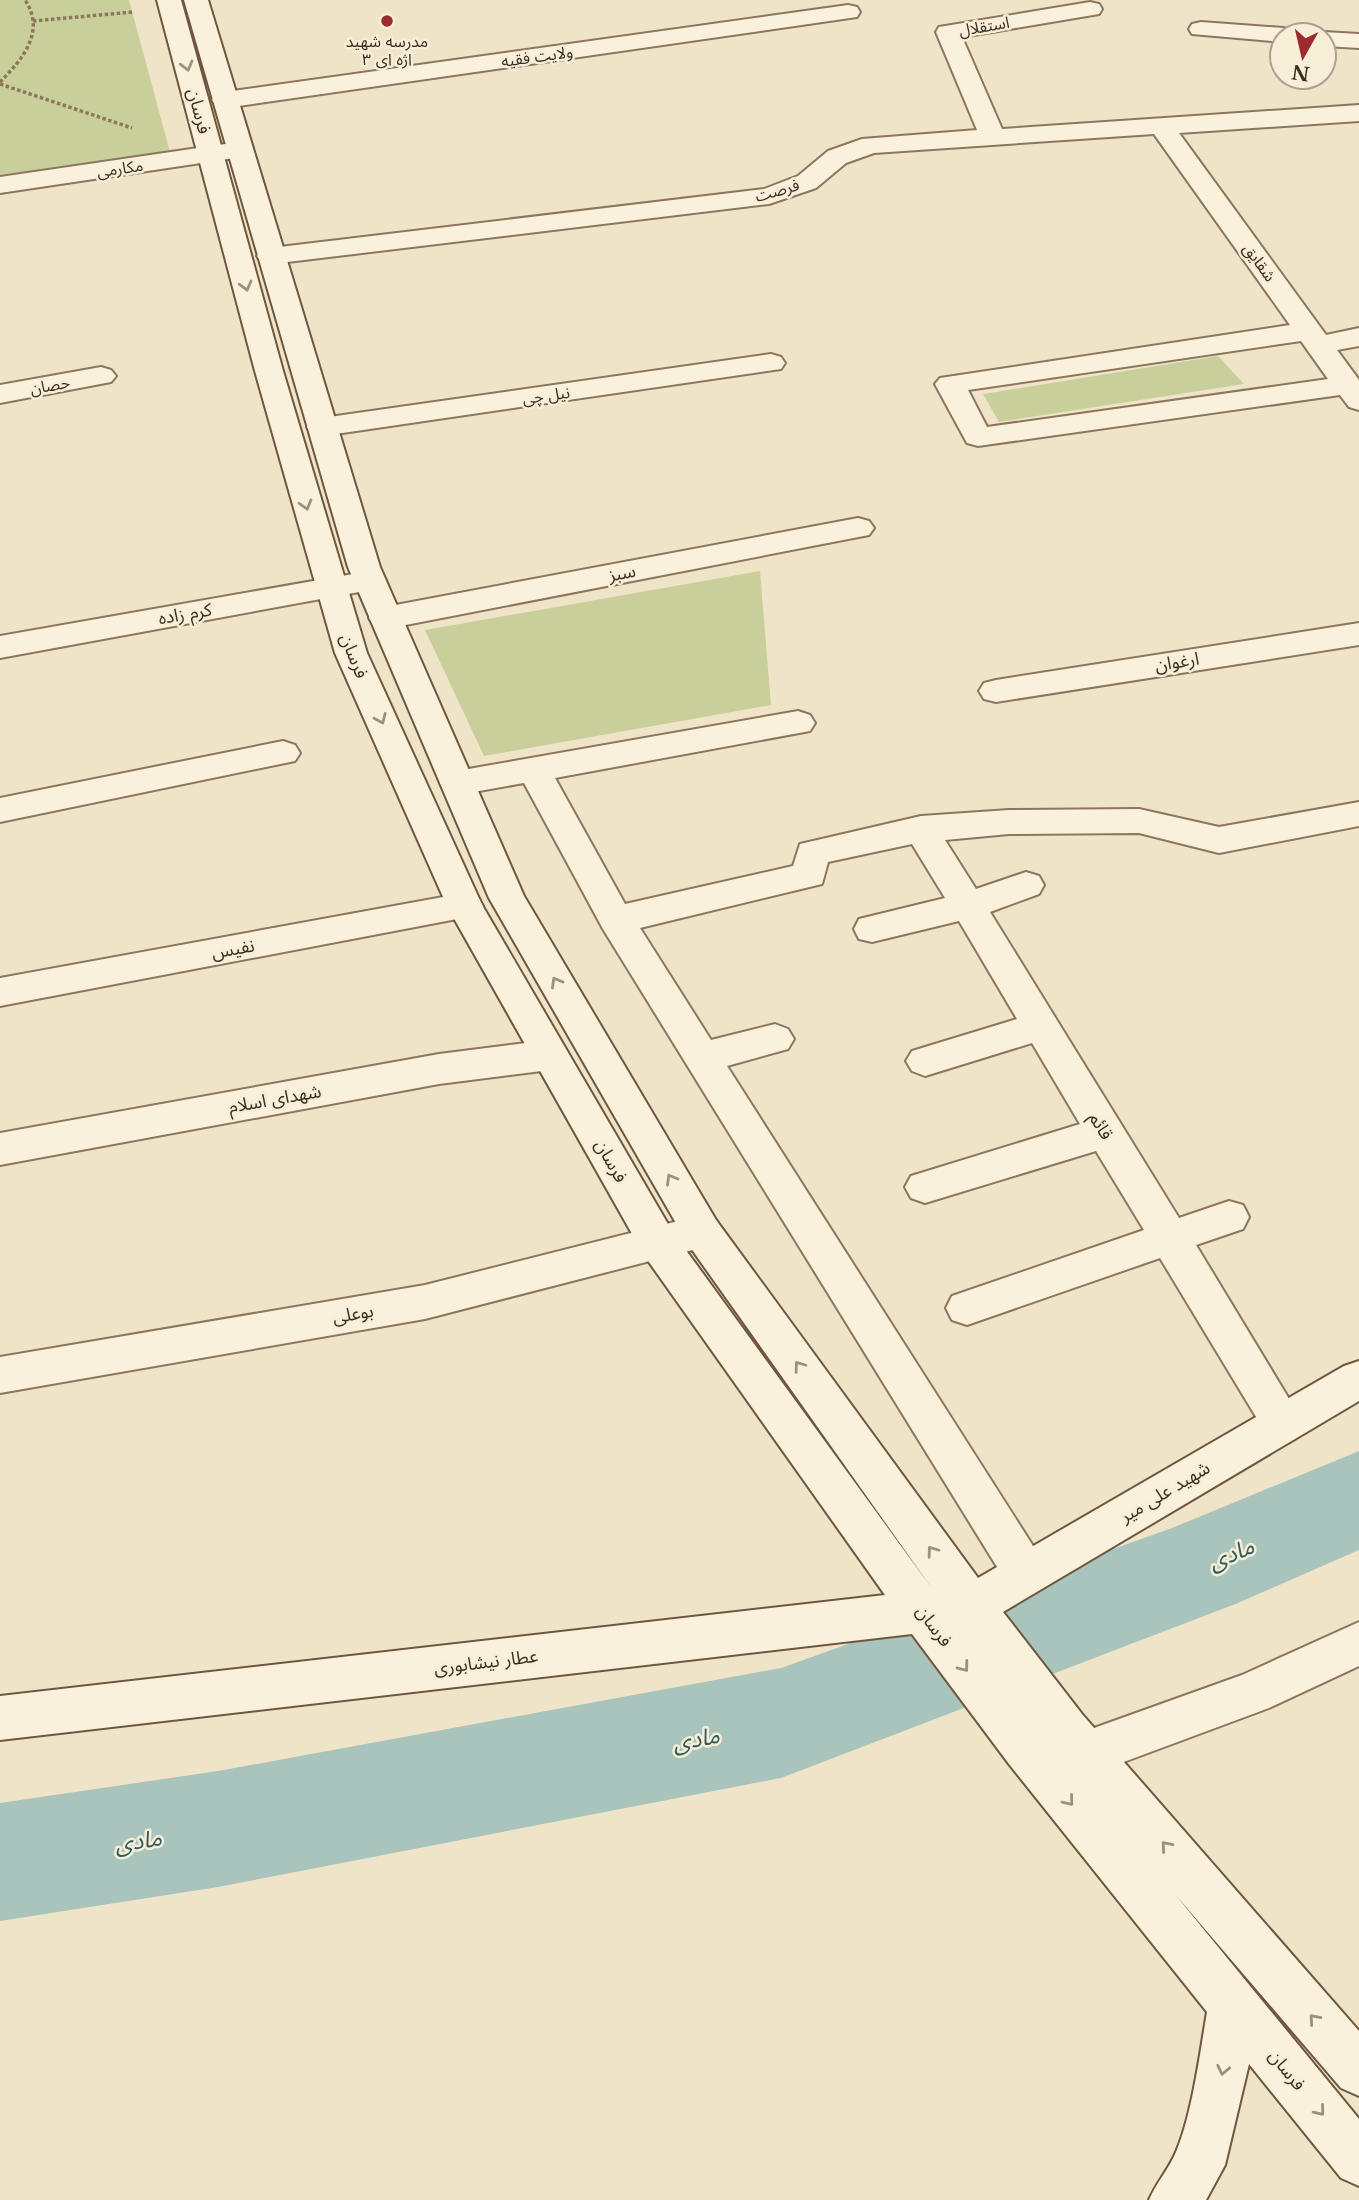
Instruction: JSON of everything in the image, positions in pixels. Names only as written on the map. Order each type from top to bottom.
[{"type":"street","name":"فرسان","points":[[196,0],[225,100],[225,152],[330,589],[351,653],[466,906],[658,1243],[923,1612],[1059,1744],[1359,2070]]},
{"type":"street","name":"فرسان","points":[[154,6],[225,152],[271,256],[370,581],[507,898],[702,1232],[972,1606],[1059,1744],[1234,2003],[1359,2160]]},
{"type":"street","name":"استقلال","points":[[992,136],[948,32],[1090,9]]},
{"type":"street","name":"ولایت فقیه","points":[[225,100],[848,12]]},
{"type":"street","points":[[1200,29],[1268,34]]},
{"type":"street","points":[[1338,40],[1359,41]]},
{"type":"street","name":"فرصت","points":[[271,256],[769,196],[807,182],[837,157],[871,145],[1359,113]]},
{"type":"street","name":"شقایق","points":[[1160,124],[1338,365]]},
{"type":"street","name":"مکارمی","points":[[0,185],[225,152]]},
{"type":"street","points":[[1338,365],[950,384],[978,437],[1338,365],[1359,337]]},
{"type":"street","name":"نیل چی","points":[[322,426],[771,363]]},
{"type":"street","name":"حصان","points":[[0,394],[101,376]]},
{"type":"street","name":"سبز","points":[[385,618],[858,528]]},
{"type":"street","name":"کرم زاده","points":[[0,647],[370,581]]},
{"type":"street","name":"ارغوان","points":[[996,691],[1359,634]]},
{"type":"street","points":[[457,783],[798,723]]},
{"type":"street","points":[[0,810],[283,753]]},
{"type":"street","points":[[534,769],[616,920],[1026,1574]]},
{"type":"street","points":[[616,920],[809,875],[812,853],[921,829],[1009,822],[1139,821],[1219,840],[1359,814]]},
{"type":"street","name":"قائم","points":[[921,829],[1282,1422]]},
{"type":"street","points":[[872,929],[968,906],[1026,885]]},
{"type":"street","name":"نفیس","points":[[0,992],[466,906]]},
{"type":"street","points":[[925,1061],[1041,1026]]},
{"type":"street","points":[[703,1057],[775,1039]]},
{"type":"street","name":"شهدای اسلام","points":[[0,1149],[439,1069],[550,1055]]},
{"type":"street","points":[[925,1187],[1105,1132]]},
{"type":"street","points":[[967,1308],[1229,1217]]},
{"type":"street","name":"بوعلی","points":[[0,1375],[425,1302],[702,1232]]},
{"type":"street","name":"شهید علی میر","points":[[972,1606],[1359,1379]]},
{"type":"street","name":"عطار نیشابوری","points":[[0,1718],[972,1606]]},
{"type":"street","points":[[1059,1744],[1253,1693],[1359,1643]]},
{"type":"street","points":[[1175,2200],[1199,2165],[1223,2069],[1234,2003]]},
{"type":"path","points":[[25,0],[31,6],[35,33],[21,62],[0,83],[137,130]]},
{"type":"path","points":[[33,22],[154,6]]},
{"type":"green space","points":[[0,0],[129,0],[170,152],[0,176]]},
{"type":"green space","points":[[1218,356],[1244,384],[999,422],[983,394]]},
{"type":"green space","points":[[760,571],[771,705],[484,756],[425,630]]},
{"type":"waterway","name":"مادی","points":[[0,1862],[218,1829],[781,1723],[1199,1568],[1359,1499]]},
{"type":"place","name":"مدرسه شهید اژه ای ۳","points":[[387,21]]}]
